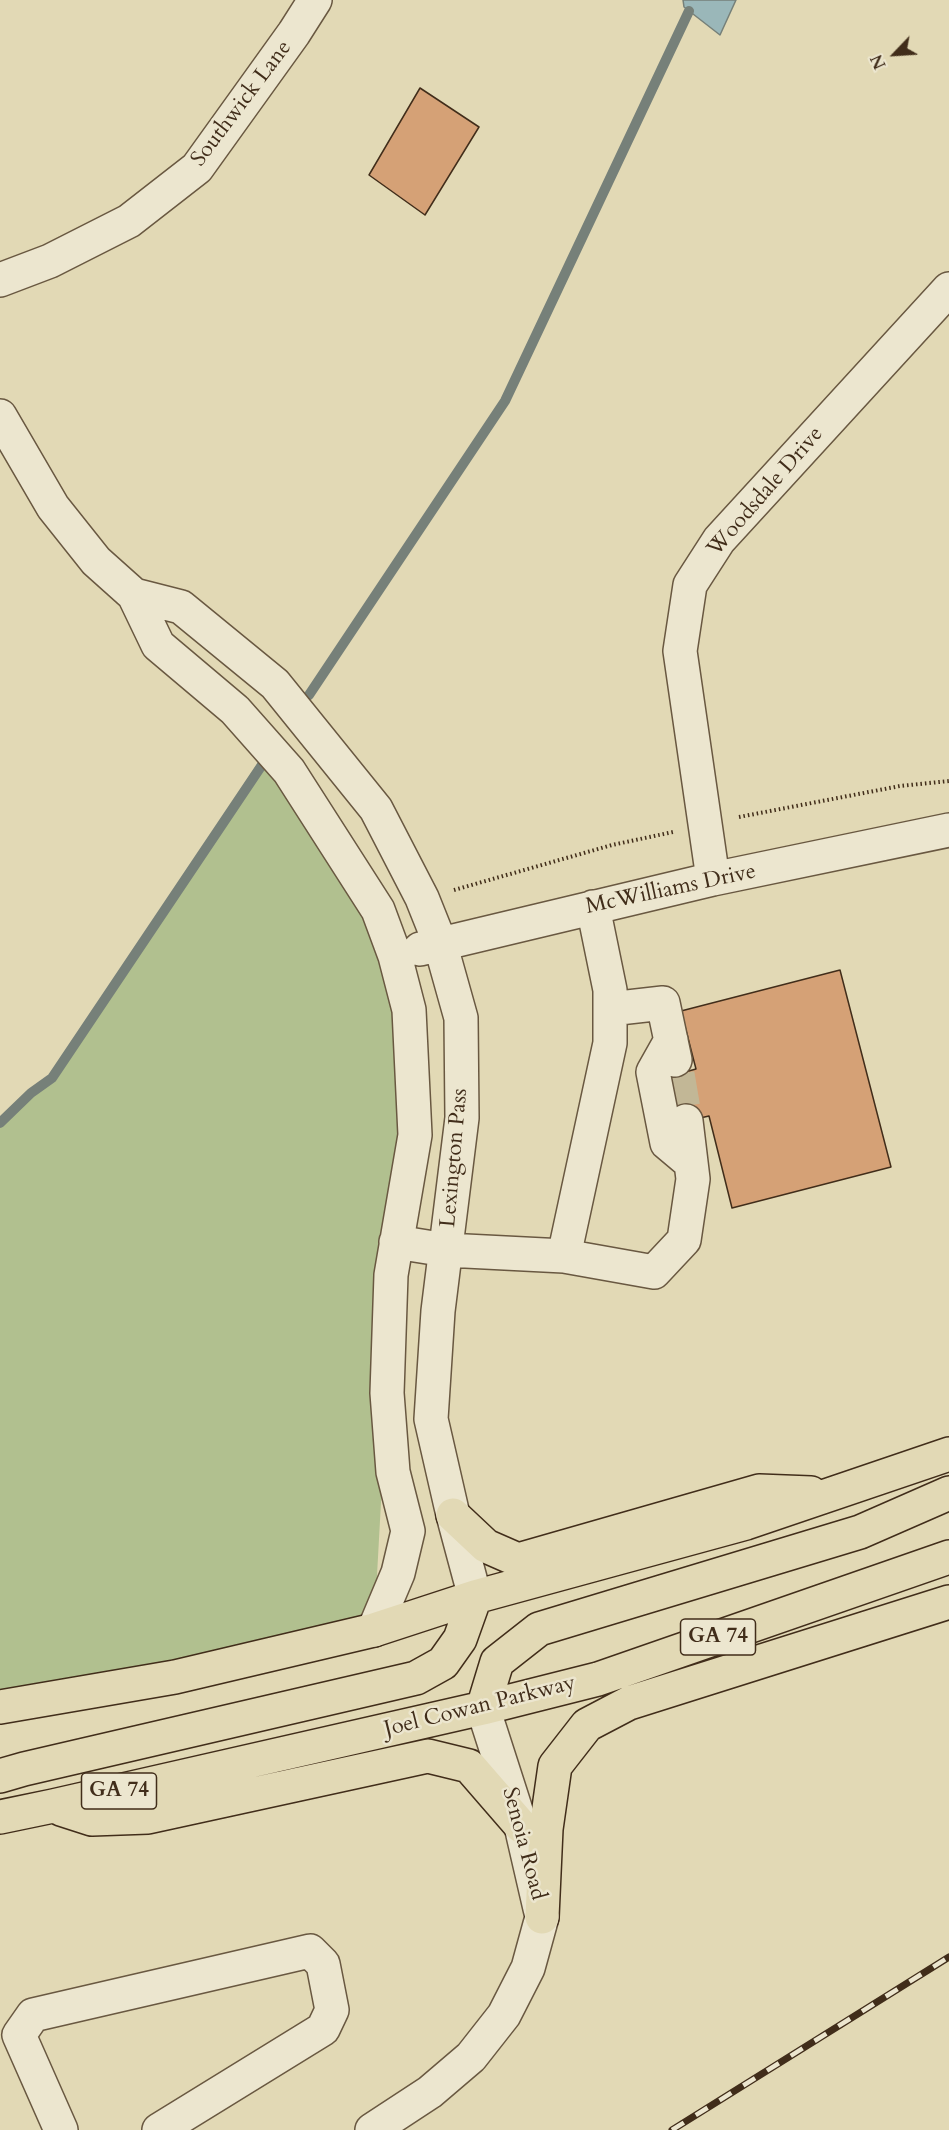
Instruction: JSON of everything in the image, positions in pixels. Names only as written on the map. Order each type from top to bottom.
[{"type":"main road","points":[[0,1707],[175,1677],[374,1630],[475,1597],[746,1523],[949,1454]]},
{"type":"main road","points":[[453,1515],[486,1546],[518,1560],[759,1491],[831,1494]]},
{"type":"main road","points":[[483,1708],[497,1662],[539,1629],[860,1532],[949,1493]]},
{"type":"main road","name":"Joel Cowan Parkway","points":[[0,1817],[483,1708],[598,1679],[949,1557]]},
{"type":"main road","points":[[0,1776],[24,1768],[416,1678],[443,1663],[460,1639],[475,1597]]},
{"type":"main road","points":[[542,1917],[546,1829],[555,1766],[586,1725],[629,1702],[949,1602]]},
{"type":"main road","points":[[53,1806],[92,1819],[148,1817],[428,1756],[469,1766],[521,1826]]},
{"type":"street","name":"Southwick Lane","points":[[0,280],[50,261],[129,221],[197,168],[315,0]]},
{"type":"street","name":"Woodsdale Drive","points":[[713,879],[680,651],[690,585],[719,540],[949,289]]},
{"type":"street","name":"Lexington Pass","points":[[0,416],[53,507],[96,561],[134,595],[158,645],[235,710],[289,771],[378,910],[395,956],[409,1010],[415,1135],[391,1275],[387,1393],[393,1472],[408,1532],[398,1573],[374,1630]]},
{"type":"street","name":"Lexington Pass","points":[[134,595],[180,608],[275,684],[376,808],[422,898],[440,943],[461,1018],[462,1118],[438,1311],[431,1419],[475,1597]]},
{"type":"street","name":"McWilliams Drive","points":[[395,956],[440,943],[713,879],[949,830]]},
{"type":"street","points":[[564,1256],[610,1043],[610,990],[593,907]]},
{"type":"street","points":[[610,1008],[663,1004],[678,1074]]},
{"type":"street","points":[[670,1040],[653,1072],[667,1143],[692,1164]]},
{"type":"street","points":[[396,1242],[446,1250],[564,1256],[654,1272],[684,1240],[693,1179],[686,1121]]},
{"type":"street","name":"Senoia Road","points":[[372,2130],[430,2091],[471,2057],[504,2015],[528,1968],[542,1917],[521,1826],[483,1708]]},
{"type":"street","points":[[61,2130],[18,2035],[33,2015],[310,1951],[323,1964],[332,2010],[323,2029],[159,2130]]},
{"type":"path","points":[[422,898],[612,845],[889,788],[949,781]]},
{"type":"green space","points":[[268,747],[378,910],[415,1135],[387,1393],[374,1630],[0,1704],[0,1127],[66,1058]]},
{"type":"water","points":[[683,0],[736,0],[720,35],[684,7]]},
{"type":"building","points":[[420,88],[479,127],[425,215],[369,175]]},
{"type":"building","points":[[840,970],[891,1167],[732,1208],[709,1116],[678,1123],[667,1077],[696,1069],[681,1011]]},
{"type":"waterway","points":[[309,695],[505,401],[689,11]]},
{"type":"waterway","points":[[0,1123],[31,1093],[52,1078],[264,762]]},
{"type":"tunnel","points":[[678,1074],[686,1121]]},
{"type":"railway","points":[[672,2130],[949,1957]]}]
